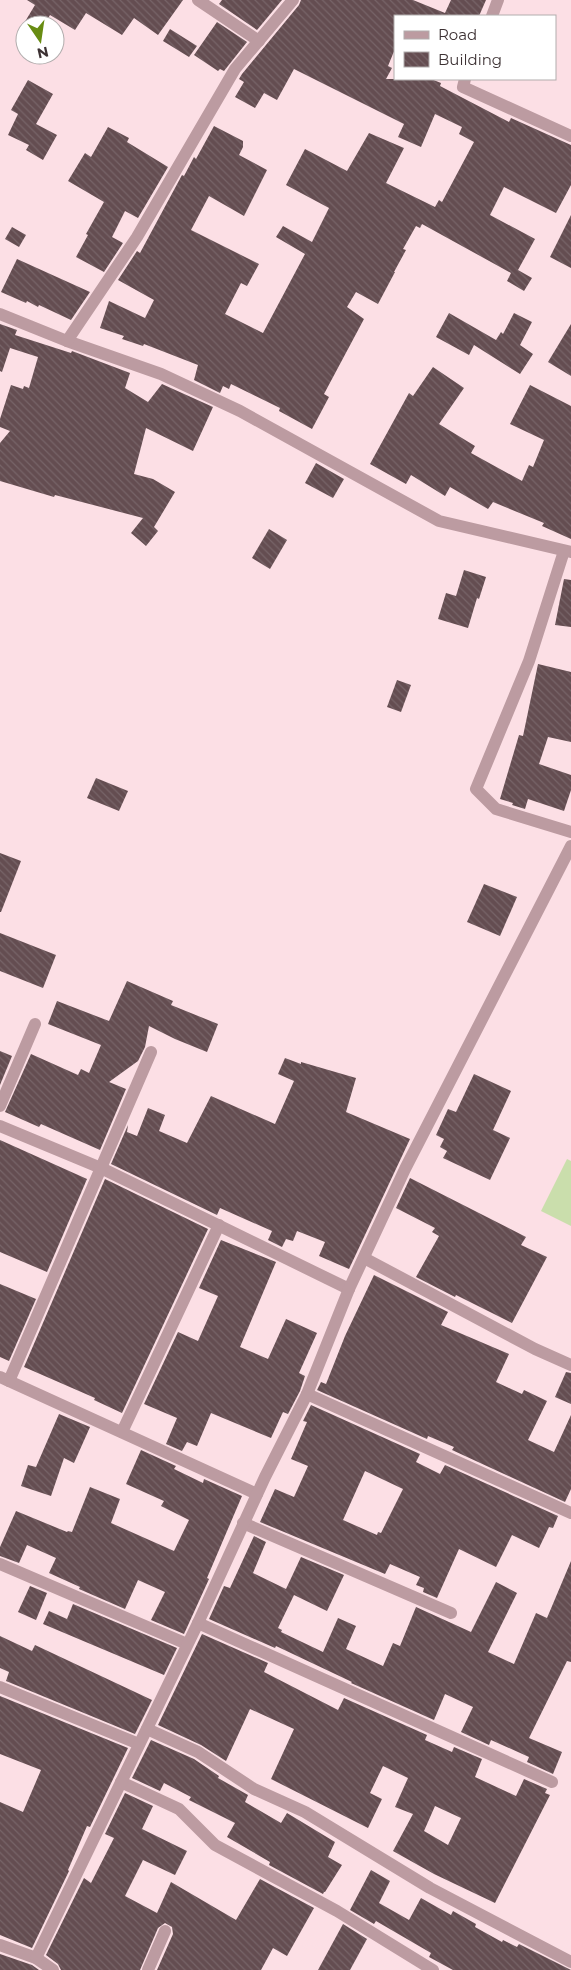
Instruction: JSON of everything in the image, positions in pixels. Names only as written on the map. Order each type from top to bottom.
[{"type":"street","points":[[198,0],[259,41]]},
{"type":"street","points":[[67,341],[137,237],[235,69],[293,0]]},
{"type":"street","points":[[492,15],[498,0]]},
{"type":"street","points":[[465,80],[463,87],[571,136]]},
{"type":"street","points":[[0,314],[67,341],[161,374],[240,410],[440,521],[568,552],[530,661],[476,789],[496,809],[571,832]]},
{"type":"street","points":[[36,1958],[198,1623],[243,1523],[307,1394],[349,1289],[405,1169],[571,846]]},
{"type":"street","points":[[0,1106],[35,1024]]},
{"type":"street","points":[[151,1052],[101,1168],[4,1379],[257,1494]]},
{"type":"street","points":[[0,1126],[101,1168],[349,1289]]},
{"type":"street","points":[[122,1432],[219,1225]]},
{"type":"street","points":[[364,1258],[535,1349],[571,1366]]},
{"type":"street","points":[[307,1394],[571,1513]]},
{"type":"street","points":[[243,1523],[451,1613]]},
{"type":"street","points":[[0,1564],[187,1644]]},
{"type":"street","points":[[198,1623],[552,1782]]},
{"type":"street","points":[[0,1687],[140,1744]]},
{"type":"street","points":[[147,1728],[198,1752],[254,1789],[305,1812],[430,1888],[571,1962]]},
{"type":"street","points":[[121,1782],[178,1809],[215,1845],[337,1911],[433,1970]]},
{"type":"street","points":[[148,1970],[166,1932]]},
{"type":"street","points":[[0,1945],[36,1958],[53,1970]]},
{"type":"green space","points":[[567,1159],[571,1161],[571,1226],[541,1211]]},
{"type":"building","points":[[27,0],[183,0],[158,35],[134,18],[122,35],[86,13],[75,30],[65,24],[65,15],[29,15],[35,5]]},
{"type":"building","points":[[222,0],[282,0],[257,30],[219,4]]},
{"type":"building","points":[[301,0],[413,0],[445,13],[451,0],[486,0],[479,15],[394,15],[394,51],[388,66],[392,68],[386,79],[434,80],[441,83],[440,86],[509,122],[511,118],[571,145],[571,185],[556,213],[504,187],[490,215],[535,239],[518,270],[532,278],[524,291],[507,281],[511,273],[422,224],[420,228],[416,226],[403,249],[406,250],[378,304],[356,292],[347,307],[364,319],[324,394],[329,397],[312,429],[279,411],[280,408],[231,384],[229,389],[223,386],[220,393],[194,380],[198,365],[144,344],[143,346],[122,339],[124,336],[100,328],[109,301],[145,318],[154,300],[118,280],[137,251],[140,253],[182,175],[184,176],[194,157],[196,159],[214,126],[243,141],[243,147],[239,155],[267,170],[244,216],[209,196],[191,230],[259,264],[247,286],[241,283],[225,314],[263,333],[305,254],[276,237],[283,226],[312,242],[329,208],[286,185],[305,149],[347,171],[369,133],[404,148],[386,183],[435,207],[439,200],[442,202],[474,142],[459,134],[462,127],[435,114],[421,147],[398,137],[404,124],[294,69],[277,100],[264,93],[255,108],[235,97],[244,82],[239,79],[242,74],[299,5]]},
{"type":"building","points":[[217,22],[247,42],[224,71],[220,69],[218,71],[194,55]]},
{"type":"building","points":[[170,29],[197,46],[189,57],[163,41]]},
{"type":"building","points":[[28,80],[53,94],[36,124],[57,135],[43,160],[26,150],[29,145],[8,135],[18,114],[11,110]]},
{"type":"building","points":[[108,127],[129,138],[127,142],[168,167],[138,218],[125,211],[112,237],[123,243],[104,272],[76,257],[88,235],[86,234],[104,202],[68,181],[85,153],[91,157]]},
{"type":"building","points":[[571,215],[571,268],[550,257]]},
{"type":"building","points":[[12,227],[26,235],[19,247],[5,239]]},
{"type":"building","points":[[17,259],[90,292],[71,320],[39,305],[38,307],[27,301],[26,303],[1,292]]},
{"type":"building","points":[[449,313],[496,340],[501,332],[503,334],[514,313],[532,322],[520,345],[533,354],[520,374],[474,345],[469,355],[436,337]]},
{"type":"building","points":[[0,324],[17,330],[15,335],[71,353],[72,351],[130,373],[125,388],[148,402],[162,384],[213,407],[193,451],[146,428],[134,474],[153,479],[175,492],[154,527],[158,531],[146,546],[131,533],[143,518],[55,495],[54,497],[0,481],[0,443],[10,431],[0,427],[0,419],[11,385],[23,389],[24,386],[29,388],[38,357],[10,348],[2,372],[0,371]]},
{"type":"building","points":[[571,324],[571,376],[548,362]]},
{"type":"building","points":[[433,367],[464,388],[439,424],[475,446],[471,453],[522,481],[529,465],[533,467],[544,440],[510,424],[530,385],[571,406],[571,539],[542,526],[544,523],[493,502],[488,509],[450,487],[445,496],[411,475],[406,484],[370,464],[409,393],[413,396]]},
{"type":"building","points":[[316,463],[344,479],[333,498],[305,483]]},
{"type":"building","points":[[269,529],[287,540],[270,569],[252,558]]},
{"type":"building","points":[[464,570],[486,577],[468,628],[438,619],[446,593],[456,596]]},
{"type":"building","points":[[564,579],[571,580],[571,627],[555,625]]},
{"type":"building","points":[[538,664],[571,672],[571,742],[548,737],[539,764],[571,775],[571,790],[564,811],[528,799],[525,809],[500,799],[519,735],[523,736]]},
{"type":"building","points":[[397,680],[411,685],[401,712],[387,707]]},
{"type":"building","points":[[96,778],[128,791],[119,811],[87,798]]},
{"type":"building","points":[[0,853],[21,861],[1,912],[0,912]]},
{"type":"building","points":[[484,884],[517,897],[500,936],[467,922]]},
{"type":"building","points":[[0,933],[56,955],[43,988],[0,971]]},
{"type":"building","points":[[127,981],[173,1001],[171,1005],[218,1024],[207,1052],[149,1026],[145,1047],[138,1061],[109,1082],[126,1089],[100,1150],[41,1124],[39,1127],[5,1112],[31,1054],[78,1075],[81,1069],[89,1073],[101,1045],[48,1024],[57,1001],[109,1021]]},
{"type":"building","points":[[0,1051],[12,1056],[0,1085]]},
{"type":"building","points":[[285,1058],[356,1078],[346,1112],[410,1139],[349,1269],[319,1256],[325,1242],[297,1231],[293,1241],[286,1239],[282,1247],[268,1240],[272,1231],[220,1208],[217,1215],[111,1164],[128,1125],[127,1132],[137,1136],[148,1108],[165,1115],[159,1131],[187,1143],[211,1096],[275,1124],[294,1081],[278,1074]]},
{"type":"building","points":[[474,1074],[511,1091],[493,1130],[510,1138],[490,1180],[443,1158],[447,1151],[440,1147],[444,1139],[436,1135],[448,1109],[456,1112]]},
{"type":"building","points":[[0,1140],[87,1179],[47,1272],[0,1252]]},
{"type":"building","points":[[410,1178],[526,1237],[521,1245],[547,1257],[512,1323],[416,1277],[439,1236],[432,1232],[435,1228],[396,1208]]},
{"type":"building","points":[[105,1179],[208,1229],[122,1413],[94,1400],[95,1398],[24,1367]]},
{"type":"building","points":[[221,1240],[276,1262],[240,1347],[268,1359],[286,1319],[317,1333],[299,1373],[305,1376],[300,1391],[288,1414],[283,1412],[271,1438],[211,1413],[197,1446],[187,1442],[182,1451],[166,1444],[177,1418],[144,1404],[178,1332],[198,1341],[218,1296],[199,1288]]},
{"type":"building","points":[[374,1275],[448,1312],[441,1325],[509,1354],[496,1382],[522,1394],[524,1390],[547,1401],[528,1440],[554,1452],[571,1415],[571,1489],[565,1502],[452,1450],[454,1447],[428,1436],[427,1439],[317,1390],[321,1382],[326,1384],[345,1336]]},
{"type":"building","points":[[0,1284],[36,1299],[9,1361],[0,1357]]},
{"type":"building","points":[[566,1372],[571,1373],[571,1404],[555,1397]]},
{"type":"building","points":[[311,1405],[420,1454],[416,1462],[440,1474],[445,1465],[558,1516],[553,1528],[549,1527],[539,1548],[512,1535],[496,1567],[459,1549],[437,1598],[423,1592],[424,1588],[416,1585],[420,1577],[390,1564],[385,1574],[260,1522],[275,1489],[294,1497],[308,1466],[291,1459],[307,1422],[303,1421]],"holes":[[[365,1471],[403,1489],[381,1533],[378,1532],[377,1535],[343,1520]]]},
{"type":"building","points":[[59,1414],[90,1427],[74,1463],[64,1458],[51,1496],[21,1486],[28,1465],[36,1467]]},
{"type":"building","points":[[141,1450],[176,1466],[174,1469],[203,1483],[204,1479],[242,1496],[207,1578],[209,1579],[184,1634],[151,1620],[165,1592],[138,1580],[125,1609],[79,1589],[80,1587],[49,1573],[56,1558],[27,1545],[19,1563],[0,1556],[0,1547],[16,1511],[67,1532],[72,1532],[90,1487],[120,1499],[111,1523],[174,1551],[189,1520],[161,1506],[164,1501],[126,1484]]},
{"type":"building","points":[[254,1536],[266,1542],[253,1573],[286,1589],[301,1557],[344,1575],[327,1611],[294,1595],[278,1628],[282,1630],[281,1632],[323,1652],[338,1618],[356,1626],[346,1649],[383,1666],[393,1643],[400,1646],[416,1607],[471,1632],[496,1582],[517,1593],[488,1652],[514,1664],[536,1613],[547,1618],[571,1561],[571,1662],[567,1661],[529,1738],[562,1752],[553,1774],[527,1762],[529,1757],[491,1740],[489,1745],[461,1732],[473,1707],[445,1694],[434,1720],[351,1683],[276,1646],[275,1648],[209,1619],[224,1586],[230,1588]]},
{"type":"building","points":[[30,1586],[47,1593],[36,1620],[18,1612]]},
{"type":"building","points":[[73,1604],[177,1648],[164,1675],[43,1624],[49,1611],[67,1619]]},
{"type":"building","points":[[202,1634],[268,1663],[264,1672],[338,1710],[344,1698],[427,1735],[425,1740],[452,1752],[454,1747],[482,1759],[475,1777],[516,1796],[524,1779],[547,1789],[545,1793],[550,1795],[495,1903],[434,1874],[393,1851],[413,1814],[395,1807],[408,1778],[383,1766],[370,1793],[382,1799],[368,1828],[271,1779],[294,1729],[250,1709],[226,1761],[201,1745],[158,1725]],"holes":[[[435,1806],[461,1818],[448,1845],[424,1831]]]},
{"type":"building","points":[[0,1636],[32,1651],[35,1645],[152,1700],[135,1734],[6,1681],[9,1672],[0,1668]]},
{"type":"building","points":[[0,1696],[128,1748],[90,1827],[87,1826],[69,1871],[32,1948],[0,1935],[0,1802],[23,1812],[41,1770],[0,1754]]},
{"type":"building","points":[[151,1740],[194,1759],[219,1776],[218,1778],[248,1795],[245,1802],[281,1823],[287,1813],[335,1842],[328,1857],[342,1865],[325,1892],[323,1894],[269,1865],[270,1862],[227,1837],[235,1823],[189,1800],[191,1797],[164,1783],[160,1791],[132,1778]]},
{"type":"building","points":[[125,1793],[153,1806],[142,1829],[187,1851],[175,1875],[143,1860],[125,1896],[157,1913],[171,1882],[236,1920],[260,1879],[314,1908],[287,1956],[273,1948],[261,1970],[157,1970],[173,1934],[172,1927],[165,1923],[158,1928],[140,1970],[61,1970],[58,1964],[46,1955],[84,1878],[91,1883],[114,1838],[105,1834]]},
{"type":"building","points":[[371,1870],[390,1881],[379,1903],[409,1920],[421,1898],[451,1915],[453,1911],[476,1924],[475,1927],[502,1942],[503,1940],[517,1947],[519,1944],[571,1970],[453,1970],[429,1957],[431,1953],[376,1921],[374,1924],[350,1910]]},
{"type":"building","points":[[343,1924],[367,1939],[350,1970],[318,1970]]},
{"type":"building","points":[[0,1954],[32,1965],[39,1970],[0,1970]]}]
